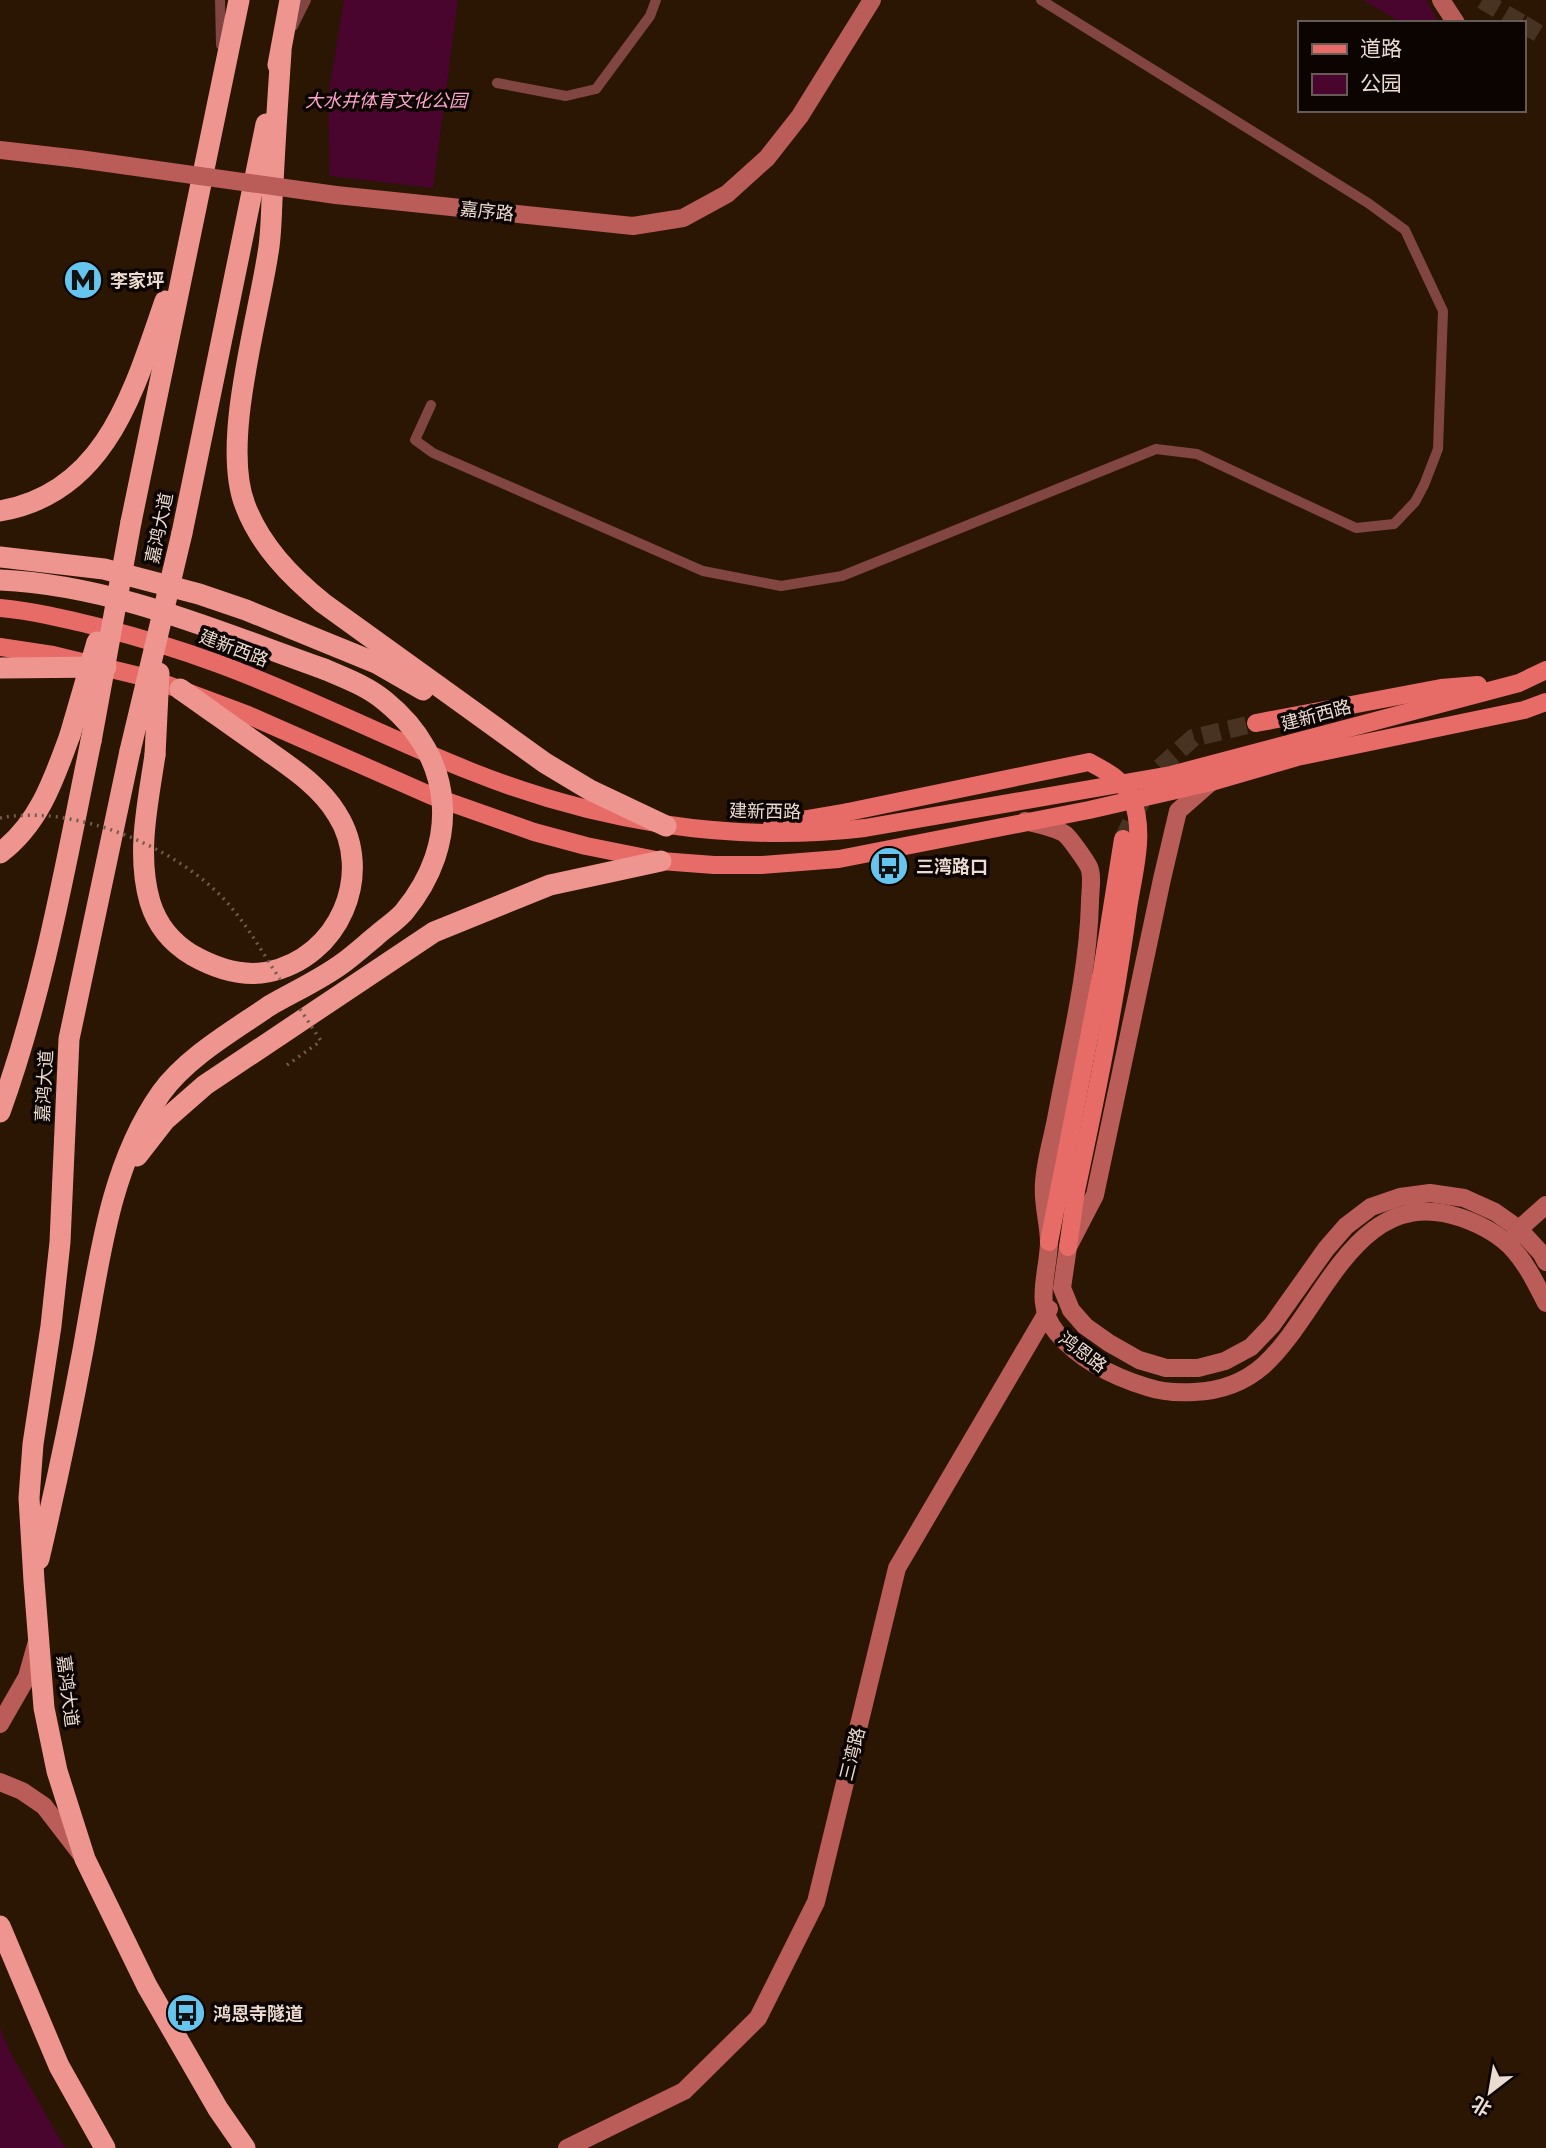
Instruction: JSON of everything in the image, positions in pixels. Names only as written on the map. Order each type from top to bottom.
[{"type":"highway","name":"嘉鸿大道","points":[[0,1112],[27,1034],[41,981],[81,738],[131,522],[239,0]]},
{"type":"highway","name":"嘉鸿大道","points":[[245,2148],[218,2109],[148,1986],[85,1859],[57,1771],[44,1708],[30,1485],[60,1242],[69,1039],[130,751],[182,533],[290,0]]},
{"type":"highway","points":[[281,52],[269,251],[239,418],[238,477],[244,503],[258,532],[296,581],[545,763]]},
{"type":"highway","points":[[0,511],[20,508],[47,497],[72,480],[106,442],[135,386],[192,222]]},
{"type":"highway","points":[[0,556],[104,569],[199,594],[246,610],[376,663],[590,790],[666,826]]},
{"type":"highway","points":[[0,580],[51,586],[138,604],[324,669],[362,685],[384,700],[408,722],[425,743],[442,790],[444,816],[434,864],[402,914],[341,964],[269,1006],[201,1053],[163,1090],[142,1123],[120,1177],[107,1222],[62,1462],[34,1581]]},
{"type":"highway","points":[[162,621],[155,755],[143,857],[150,901],[156,918],[168,935],[183,949],[223,970],[268,972],[289,965],[322,942],[344,911],[354,874],[348,834],[336,813],[297,772],[180,689]]},
{"type":"highway","points":[[0,668],[108,667]]},
{"type":"highway","points":[[0,853],[18,837],[44,801],[81,738]]},
{"type":"highway","points":[[120,1177],[165,1120],[205,1085],[434,932],[550,885],[661,860]]},
{"type":"highway","points":[[1,1930],[59,2066],[105,2148]]},
{"type":"main road","name":"嘉序路","points":[[0,150],[336,195],[633,226],[683,218],[727,194],[767,158],[800,116],[872,0]]},
{"type":"main road","points":[[1441,0],[1455,21]]},
{"type":"main road","name":"建新西路","points":[[0,608],[62,618],[168,647],[251,676],[509,786],[598,812],[666,826],[733,832],[824,833],[865,828],[1171,775],[1520,683],[1546,670]]},
{"type":"main road","name":"建新西路","points":[[0,647],[108,667],[180,689],[248,715],[432,796],[482,815],[586,846],[661,860],[714,865],[761,865],[839,859],[1089,810],[1211,782],[1297,757],[1524,710],[1546,702]]},
{"type":"main road","points":[[1256,723],[1441,688],[1520,683]]},
{"type":"main road","points":[[733,832],[848,812],[1089,762],[1114,775],[1132,797],[1140,829],[1107,1045],[1076,1191],[1062,1288]]},
{"type":"main road","points":[[1068,1247],[1095,1195],[1178,811],[1211,782]]},
{"type":"main road","name":"鸿恩路","points":[[1025,821],[1065,834],[1091,869],[1089,940],[1044,1184],[1049,1242],[1042,1296],[1045,1316],[1057,1334],[1074,1349],[1097,1367],[1153,1389],[1183,1393],[1209,1391],[1238,1383],[1264,1366],[1288,1337],[1340,1262],[1360,1240],[1381,1224],[1401,1216],[1428,1211],[1456,1216],[1514,1236],[1541,1253],[1546,1262]]},
{"type":"main road","points":[[1049,1242],[1102,971],[1123,839]]},
{"type":"main road","name":"鸿恩路","points":[[1062,1288],[1071,1310],[1108,1343],[1139,1360],[1166,1368],[1198,1368],[1225,1360],[1251,1347],[1272,1325],[1346,1226],[1371,1207],[1400,1197],[1430,1193],[1464,1198],[1495,1212],[1514,1236],[1546,1303]]},
{"type":"main road","points":[[1514,1236],[1546,1205]]},
{"type":"main road","name":"三湾路","points":[[567,2148],[684,2091],[758,2018],[816,1902],[897,1568],[1062,1288]]},
{"type":"main road","points":[[0,1724],[27,1677],[38,1637]]},
{"type":"main road","points":[[0,1782],[22,1791],[44,1806],[85,1859]]},
{"type":"lane","points":[[220,0],[222,77]]},
{"type":"lane","points":[[281,52],[306,0]]},
{"type":"lane","points":[[496,83],[566,96],[596,89],[650,16],[656,0]]},
{"type":"lane","points":[[431,405],[415,440],[433,453],[703,571],[780,586],[842,576],[1156,449],[1197,454],[1356,528],[1394,524],[1415,502],[1438,449],[1443,311],[1405,230],[1368,203],[1041,0]]},
{"type":"path","points":[[0,818],[47,816],[89,823],[146,844],[174,858],[234,910],[285,986]]},
{"type":"path","points":[[287,1065],[321,1041],[299,1008]]},
{"type":"green space","name":"大水井体育文化公园","points":[[344,0],[458,0],[433,188],[330,176],[328,97]]},
{"type":"green space","points":[[1363,0],[1426,0],[1438,21],[1399,21]]},
{"type":"green space","points":[[0,2028],[10,2052],[65,2148],[0,2148]]},
{"type":"tunnel","points":[[1482,0],[1518,21]]},
{"type":"tunnel","points":[[1525,25],[1546,38]]},
{"type":"tunnel","points":[[1123,839],[1156,771],[1193,738],[1256,723]]},
{"type":"place","name":"李家坪","points":[[83,280]]},
{"type":"place","name":"三湾路口","points":[[889,866]]},
{"type":"place","name":"鸿恩寺隧道","points":[[186,2013]]}]
